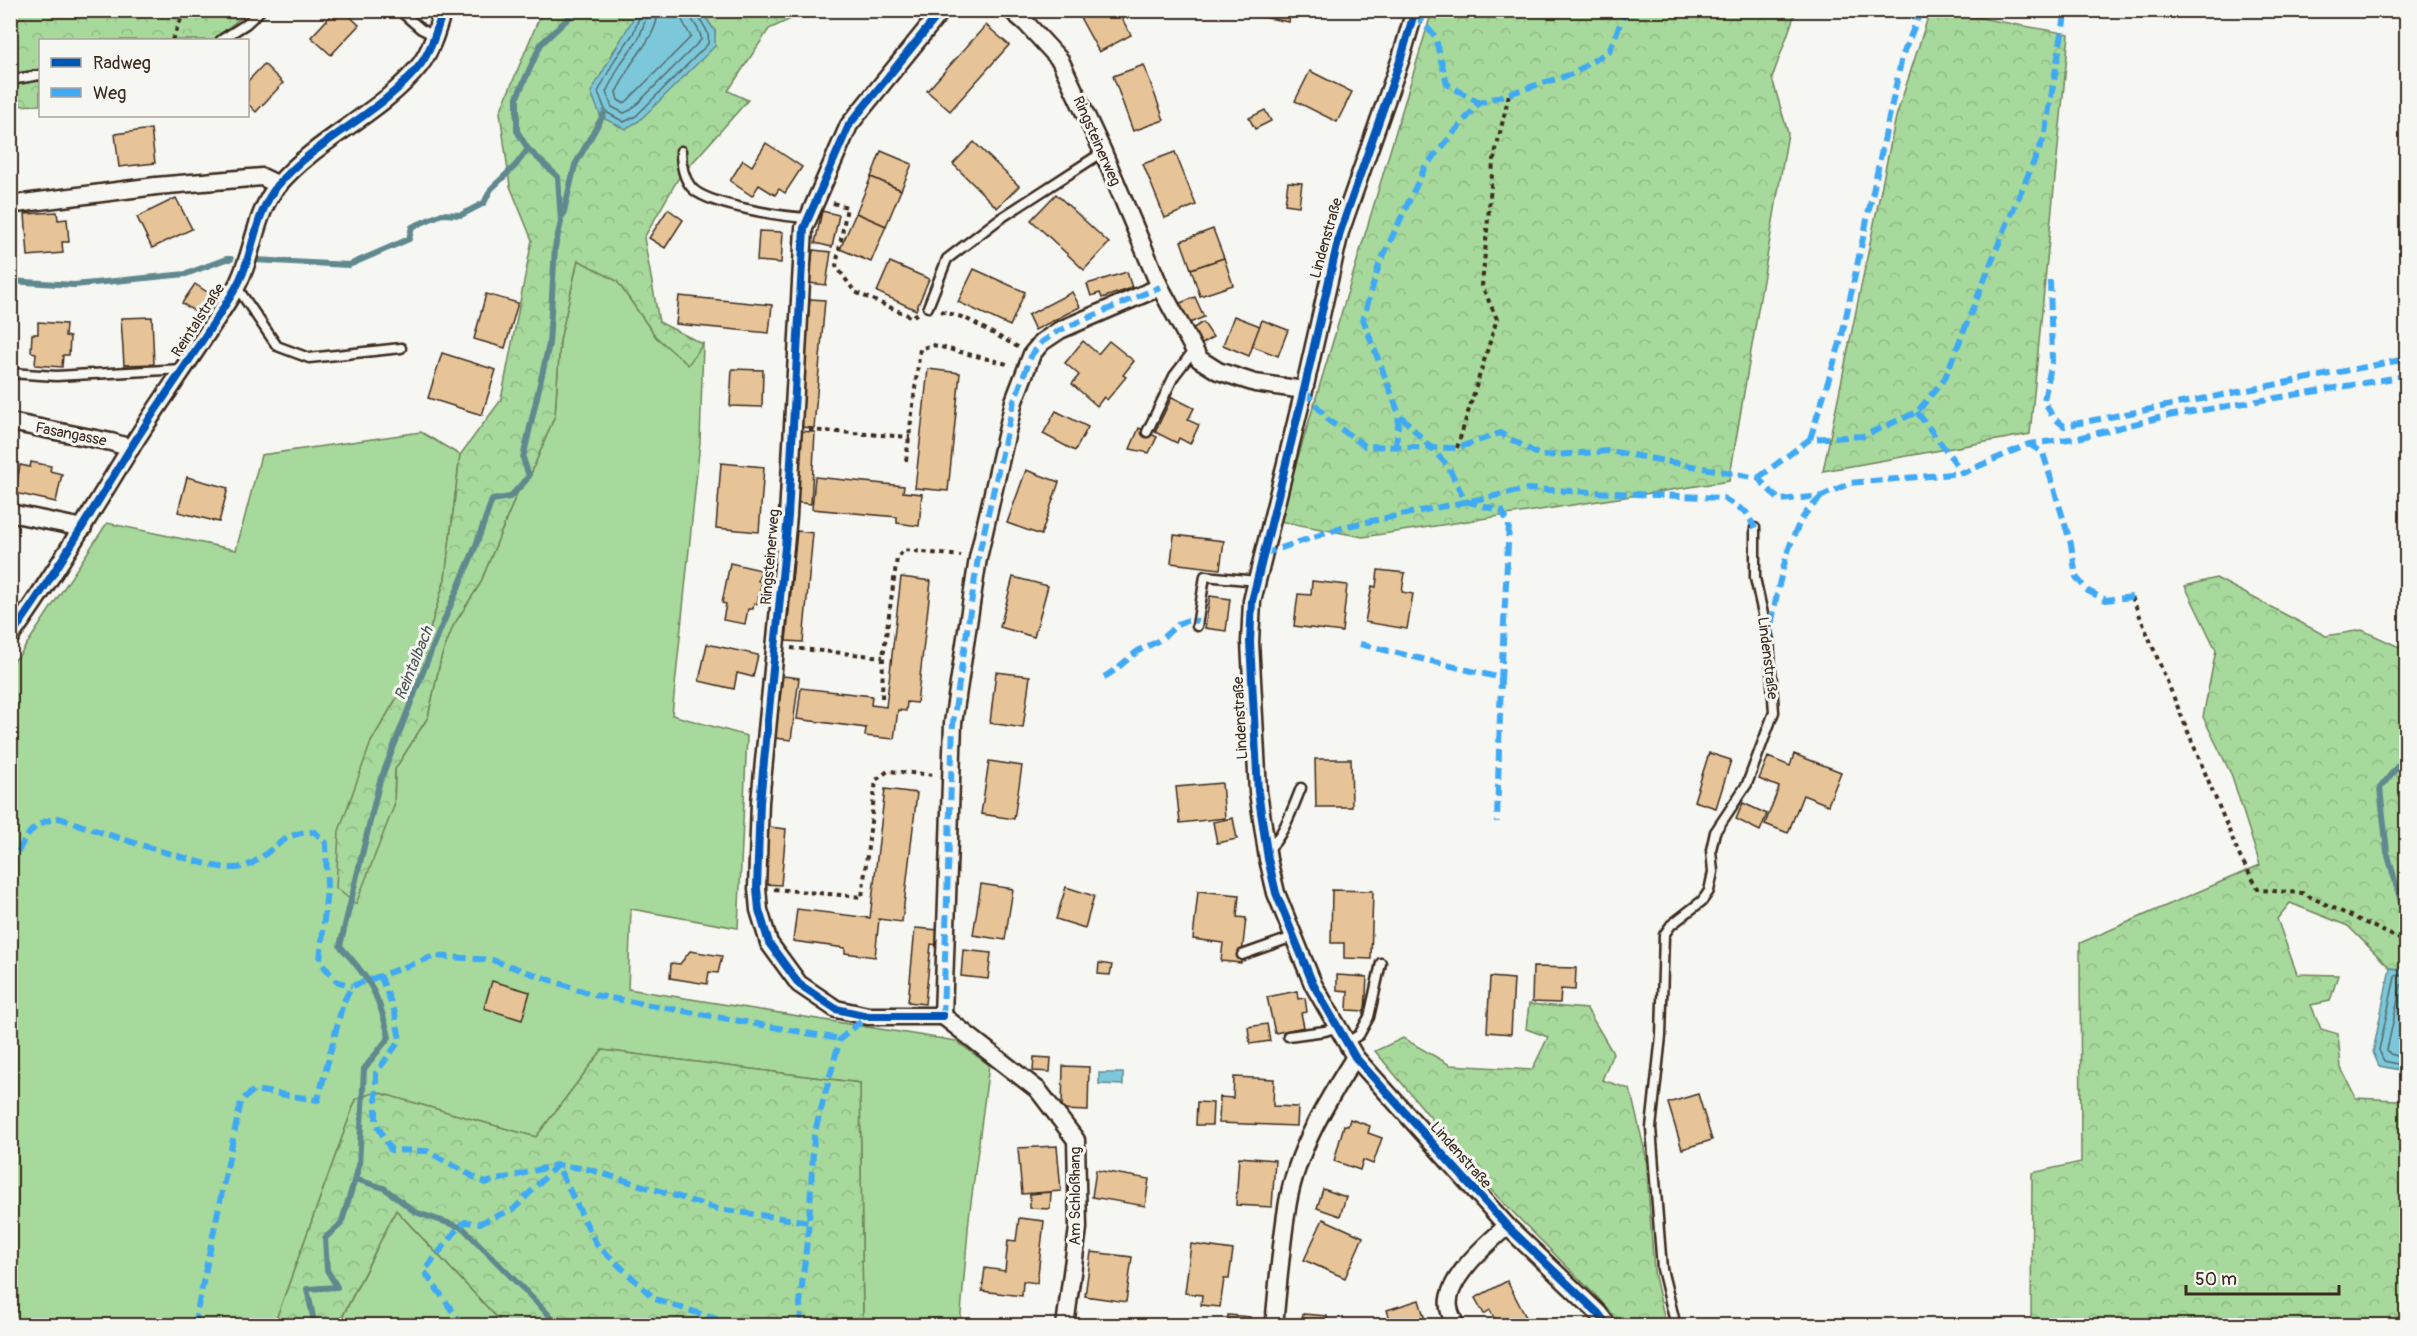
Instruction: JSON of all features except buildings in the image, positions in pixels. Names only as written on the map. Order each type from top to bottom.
[{"type":"street","name":"Reintalstraße","points":[[10,637],[83,528],[131,448],[236,286],[266,202],[279,185],[308,156],[393,93],[421,63],[435,36],[443,10]]},
{"type":"street","name":"Ringsteinerweg","points":[[942,10],[849,125],[804,228],[788,516],[760,802],[757,888],[759,910],[769,943],[799,984],[836,1009],[868,1016],[943,1016]]},
{"type":"street","name":"Ringsteinerweg","points":[[1011,10],[1060,60],[1103,152],[1160,287],[1198,359],[1218,371],[1255,383],[1304,390]]},
{"type":"street","name":"Lindenstraße","points":[[1415,10],[1401,58],[1340,231],[1252,601],[1250,642],[1258,792],[1276,893],[1312,984],[1351,1049],[1507,1226],[1598,1313],[1608,1326]]},
{"type":"street","points":[[16,204],[156,186],[262,177],[279,185]]},
{"type":"street","points":[[943,1016],[953,723],[978,558],[1014,401],[1029,361],[1042,342],[1060,330],[1160,287]]},
{"type":"street","name":"Fasangasse","points":[[10,422],[111,441],[131,448]]},
{"type":"street","points":[[10,513],[83,528]]},
{"type":"street","name":"Am Schloßhang","points":[[943,1016],[1038,1090],[1076,1140],[1078,1228],[1065,1326]]},
{"type":"street","points":[[1274,1326],[1288,1200],[1305,1145],[1336,1086],[1351,1049]]},
{"type":"street","points":[[1455,1326],[1448,1306],[1454,1281],[1487,1244],[1507,1226]]},
{"type":"lane","points":[[223,39],[246,24],[261,10]]},
{"type":"lane","points":[[399,10],[421,29],[435,36]]},
{"type":"lane","points":[[10,80],[39,75]]},
{"type":"lane","points":[[681,151],[681,165],[691,187],[700,193],[758,212],[808,218]]},
{"type":"lane","points":[[928,307],[947,259],[998,220],[1103,152]]},
{"type":"lane","name":"Reintalstraße","points":[[236,286],[278,346],[309,357],[401,348]]},
{"type":"lane","points":[[1147,432],[1174,376],[1194,350]]},
{"type":"lane","points":[[10,373],[56,376],[183,369]]},
{"type":"lane","name":"Lindenstraße","points":[[1676,1326],[1662,1269],[1651,1128],[1661,1036],[1664,935],[1671,925],[1702,901],[1710,891],[1713,872],[1711,850],[1715,831],[1747,784],[1774,712],[1768,641],[1755,578],[1755,528]]},
{"type":"lane","points":[[1197,626],[1205,576],[1257,582]]},
{"type":"lane","points":[[1267,850],[1272,847],[1284,826],[1300,788]]},
{"type":"lane","points":[[1242,955],[1293,937]]},
{"type":"lane","points":[[1351,1049],[1368,1017],[1381,963]]},
{"type":"lane","points":[[1288,1036],[1338,1027]]},
{"type":"path","points":[[172,39],[185,10]]},
{"type":"path","points":[[1457,448],[1497,319],[1482,286],[1493,163],[1509,94]]},
{"type":"path","points":[[817,198],[847,207],[836,266],[855,292],[912,317],[928,307],[965,318],[1029,361]]},
{"type":"path","points":[[906,461],[920,349],[933,345],[1029,361]]},
{"type":"path","points":[[793,429],[910,437]]},
{"type":"path","points":[[882,698],[883,657],[897,558],[904,550],[978,558]]},
{"type":"path","points":[[2132,597],[2240,857],[2259,890],[2302,893],[2406,942]]},
{"type":"path","points":[[775,647],[883,657]]},
{"type":"path","points":[[757,888],[862,897],[876,780],[888,771],[952,776]]},
{"type":"green space","points":[[1492,10],[1513,13],[1515,10],[1796,11],[1772,78],[1788,133],[1729,481],[1363,537],[1279,521],[1432,11]]},
{"type":"green space","points":[[10,11],[249,11],[214,39],[39,39],[39,105],[11,106]]},
{"type":"green space","points":[[542,11],[638,11],[610,56],[682,77],[714,46],[715,31],[701,11],[808,11],[769,29],[728,91],[748,100],[678,179],[644,238],[659,322],[703,344],[688,365],[656,337],[617,281],[578,260],[560,340],[555,415],[528,481],[517,493],[480,584],[453,626],[441,658],[428,717],[395,769],[394,806],[356,904],[336,888],[339,831],[371,742],[423,653],[445,579],[460,455],[501,400],[532,240],[510,186],[500,112]]},
{"type":"green space","points":[[1930,11],[2069,34],[2030,434],[1823,471],[1896,117]]},
{"type":"green space","points":[[578,259],[617,281],[656,337],[688,364],[703,344],[700,442],[672,715],[747,736],[738,928],[631,909],[628,989],[956,1041],[989,1065],[969,1218],[960,1325],[863,1325],[860,1083],[602,1050],[536,1137],[376,1092],[356,1099],[274,1325],[11,1325],[10,663],[19,656],[107,523],[236,550],[261,455],[421,432],[460,455],[445,579],[423,653],[371,742],[394,806],[395,769],[428,717],[441,658],[453,626],[480,584],[517,493],[528,481],[555,415],[560,340]]},
{"type":"green space","points":[[2216,578],[2326,636],[2362,630],[2406,650],[2406,970],[2390,968],[2348,926],[2290,903],[2277,919],[2297,974],[2338,975],[2330,1001],[2311,1005],[2321,1029],[2338,1034],[2341,1068],[2356,1098],[2396,1100],[2406,1097],[2406,1288],[2402,1314],[2396,1326],[2031,1326],[2032,1173],[2081,1162],[2080,943],[2260,865],[2232,776],[2203,717],[2216,650],[2185,586]]},
{"type":"green space","points":[[1529,1004],[1587,1009],[1613,1053],[1602,1080],[1630,1089],[1646,1156],[1654,1272],[1666,1325],[1620,1325],[1600,1300],[1491,1190],[1375,1051],[1403,1038],[1450,1065],[1532,1070],[1548,1037],[1526,1029]]},
{"type":"green space","points":[[602,1050],[860,1083],[863,1325],[504,1325],[396,1210],[338,1325],[274,1325],[356,1099],[376,1092],[536,1137]]},
{"type":"green space","points":[[396,1210],[504,1325],[338,1326]]},
{"type":"water","points":[[638,10],[701,11],[715,31],[715,46],[639,121],[625,129],[601,117],[591,92]]},
{"type":"water","points":[[2390,968],[2406,970],[2406,1071],[2379,1066],[2373,1052]]},
{"type":"water","points":[[1099,1073],[1123,1073],[1123,1085],[1099,1084]]},
{"type":"waterway","name":"Reintalbach","points":[[315,1326],[307,1289],[337,1287],[327,1270],[325,1238],[341,1224],[359,1166],[364,1069],[389,1037],[372,987],[340,946],[379,784],[432,649],[475,548],[492,500],[510,497],[529,476],[523,458],[549,344],[555,247],[561,222],[558,177],[528,149],[517,131],[517,97],[541,44],[577,10]]},
{"type":"waterway","points":[[563,215],[575,165],[605,112]]},
{"type":"waterway","points":[[254,260],[349,265],[409,239],[412,227],[442,214],[461,215],[484,203],[491,189],[515,166],[528,149]]},
{"type":"waterway","points":[[10,281],[74,285],[186,274],[231,259]]},
{"type":"waterway","points":[[2406,756],[2380,788],[2387,852],[2406,920]]},
{"type":"waterway","points":[[355,1179],[384,1188],[415,1212],[463,1228],[552,1318],[555,1326]]},
{"type":"marked path","points":[[1501,681],[1509,524],[1502,511],[1465,501],[1448,466],[1399,414],[1363,319],[1379,265],[1425,167],[1479,103],[1572,74],[1609,51],[1626,10]]},
{"type":"marked path","points":[[1810,439],[1841,340],[1902,57],[1921,10]]},
{"type":"marked path","points":[[1758,478],[1810,439],[1863,436],[1917,412],[1945,378],[2044,138],[2066,10]]},
{"type":"marked path","points":[[1414,14],[1435,36],[1447,84],[1479,103]]},
{"type":"marked path","points":[[2050,280],[2052,361],[2044,400],[2052,416],[2064,426],[2406,359]]},
{"type":"marked path","points":[[943,1016],[953,723],[978,558],[1014,401],[1032,354],[1042,342],[1060,330],[1160,287]]},
{"type":"marked path","points":[[1304,390],[1328,420],[1365,446],[1457,448],[1500,433],[1541,456],[1610,451],[1758,478],[1779,500],[1822,496],[1850,483],[1963,473],[2029,444],[2078,438],[2162,417],[2406,376]]},
{"type":"marked path","points":[[1917,412],[1963,473]]},
{"type":"marked path","points":[[1396,447],[1399,414]]},
{"type":"marked path","points":[[2029,444],[2043,453],[2071,544],[2076,577],[2088,591],[2106,600],[2132,597]]},
{"type":"marked path","points":[[1263,554],[1347,526],[1528,489],[1723,498],[1746,512],[1755,528]]},
{"type":"marked path","points":[[1769,641],[1777,592],[1792,540],[1806,513],[1822,496]]},
{"type":"marked path","points":[[1104,677],[1181,623],[1191,620],[1198,621]]},
{"type":"marked path","points":[[1360,644],[1501,678],[1497,822]]},
{"type":"marked path","points":[[10,868],[23,842],[33,829],[49,820],[59,818],[169,853],[229,868],[246,866],[256,861],[291,836],[315,832],[326,843],[327,889],[320,961],[336,981],[352,986]]},
{"type":"marked path","points":[[194,1326],[241,1101],[254,1090],[318,1100],[343,1003],[352,986],[435,956],[492,960],[594,995],[840,1039]]},
{"type":"marked path","points":[[380,975],[395,1013],[400,1040],[376,1073],[376,1123],[391,1150],[427,1151],[485,1183],[557,1165],[588,1169],[718,1209],[809,1222]]},
{"type":"marked path","points":[[801,1326],[800,1304],[809,1222],[814,1135],[840,1039],[868,1016]]},
{"type":"marked path","points":[[463,1326],[424,1271],[465,1222],[480,1223],[514,1209],[557,1165],[597,1245],[655,1299],[737,1326]]},
{"type":"cycle path","points":[[10,637],[235,289],[263,209],[278,185],[312,153],[369,112],[404,82],[420,65],[428,52],[443,10]]},
{"type":"cycle path","points":[[942,10],[849,125],[804,228],[788,516],[760,802],[757,888],[759,910],[769,943],[799,984],[836,1009],[868,1016],[943,1016]]},
{"type":"cycle path","points":[[1415,10],[1401,58],[1340,232],[1252,601],[1250,642],[1258,792],[1268,859],[1276,893],[1313,984],[1355,1057],[1507,1226],[1598,1313],[1608,1326]]}]
